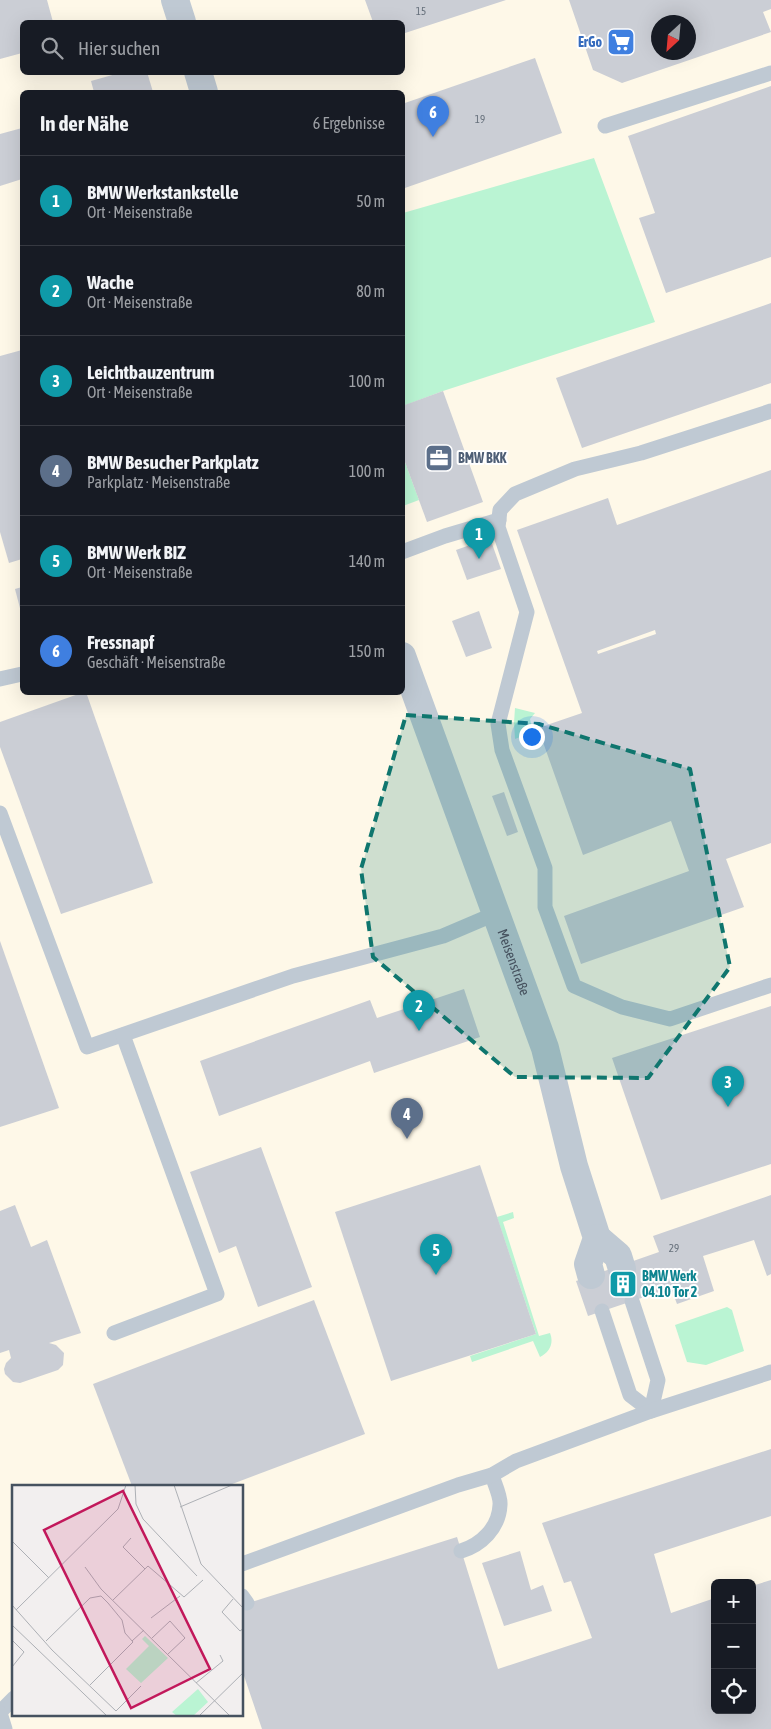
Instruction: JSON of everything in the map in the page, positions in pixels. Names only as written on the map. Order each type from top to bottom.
[{"type":"street","points":[[175,0],[181,20]]},
{"type":"street","points":[[199,75],[203,90]]},
{"type":"street","name":"Meisenstraße","points":[[405,664],[545,1048],[574,1166],[597,1238]]},
{"type":"street","points":[[591,1276],[588,1264],[597,1238],[618,1256],[622,1269]]},
{"type":"lane","points":[[605,126],[771,73]]},
{"type":"lane","points":[[771,411],[641,454],[575,469],[515,494],[500,510],[498,528],[527,612],[498,724],[502,750],[545,868],[545,907],[574,986],[622,1007],[670,1019],[771,985]]},
{"type":"lane","points":[[405,551],[499,520]]},
{"type":"lane","points":[[0,679],[20,674]]},
{"type":"lane","points":[[0,813],[87,1047],[293,976],[443,936],[497,913]]},
{"type":"lane","points":[[114,1333],[217,1294],[123,1035]]},
{"type":"lane","points":[[632,1301],[658,1380],[651,1411]]},
{"type":"lane","points":[[602,1311],[630,1395],[651,1411]]},
{"type":"lane","points":[[244,1563],[458,1485],[492,1475],[516,1461],[688,1397],[771,1372]]},
{"type":"lane","points":[[462,1551],[474,1547],[488,1536],[497,1518],[500,1504],[492,1475]]},
{"type":"lane","points":[[5,1729],[0,1712],[12,1700]]},
{"type":"highlighted area","points":[[406,715],[539,724],[690,769],[730,967],[648,1078],[515,1077],[373,957],[361,869]]},
{"type":"shaded area","points":[[0,0],[771,0],[771,1729],[0,1729]]},
{"type":"green space","points":[[594,158],[655,322],[443,391],[405,405],[405,212]]},
{"type":"green space","points":[[405,462],[419,500],[405,505]]},
{"type":"green space","points":[[515,708],[535,713],[530,719],[533,732],[515,739],[514,723]]},
{"type":"green space","points":[[513,1212],[514,1218],[503,1222],[539,1336],[550,1333],[551,1344],[546,1353],[540,1357],[533,1341],[472,1362],[470,1356],[536,1334],[497,1217]]},
{"type":"green space","points":[[727,1307],[732,1310],[744,1351],[706,1365],[687,1362],[675,1325]]},
{"type":"building","points":[[0,0],[47,0],[52,20],[20,20],[20,54],[0,59]]},
{"type":"building","points":[[365,0],[506,0],[405,33],[405,20],[372,20]]},
{"type":"building","name":"ErGo","points":[[569,0],[771,0],[771,9],[763,12],[771,32],[696,58],[696,15],[651,15],[651,60],[689,60],[622,83],[593,70]]},
{"type":"building","points":[[535,58],[562,133],[405,188],[405,103]]},
{"type":"building","points":[[112,75],[148,75],[152,90],[93,90],[91,81]]},
{"type":"building","points":[[771,86],[771,257],[666,293],[639,218],[655,213],[628,136]]},
{"type":"building","points":[[20,129],[20,180],[0,186],[0,134]]},
{"type":"building","points":[[771,303],[771,383],[582,448],[556,378]]},
{"type":"building","points":[[20,351],[20,560],[9,563],[0,532],[0,356]]},
{"type":"building","points":[[443,391],[483,502],[427,522],[405,462],[405,405]]},
{"type":"building","points":[[771,470],[771,843],[726,859],[744,907],[581,964],[564,916],[689,871],[671,821],[583,855],[538,728],[582,713],[517,530],[608,498],[617,525]],"holes":[[[655,630],[656,634],[598,654],[597,651]]]},
{"type":"building","points":[[490,538],[501,569],[467,580],[456,550]]},
{"type":"building","points":[[20,588],[20,608],[15,589]]},
{"type":"building","points":[[479,611],[492,648],[466,657],[452,621]]},
{"type":"building","points":[[76,695],[87,695],[153,883],[61,914],[0,747],[0,722]]},
{"type":"building","points":[[504,792],[518,832],[507,836],[492,796]]},
{"type":"building","points":[[0,941],[59,1108],[0,1127]]},
{"type":"building","points":[[464,989],[480,1037],[374,1073],[370,1061],[219,1116],[200,1061],[370,1000],[377,1018]]},
{"type":"building","points":[[771,1006],[771,1164],[661,1200],[612,1058]]},
{"type":"building","points":[[261,1147],[312,1287],[258,1307],[236,1246],[219,1253],[190,1172]]},
{"type":"building","points":[[480,1165],[536,1334],[391,1381],[335,1212]]},
{"type":"building","points":[[771,1195],[771,1274],[767,1276],[754,1240],[703,1256],[714,1291],[677,1304],[671,1288],[588,1316],[576,1281],[659,1252],[653,1236]]},
{"type":"building","points":[[15,1205],[31,1247],[47,1240],[81,1333],[49,1343],[56,1345],[64,1353],[63,1365],[58,1370],[20,1383],[13,1382],[5,1374],[6,1363],[11,1358],[9,1350],[0,1353],[0,1211]]},
{"type":"building","points":[[314,1300],[365,1434],[230,1485],[132,1485],[93,1384]]},
{"type":"building","points":[[771,1449],[771,1516],[654,1554],[671,1613],[711,1599],[711,1714],[756,1714],[756,1585],[771,1580],[771,1729],[262,1729],[244,1676],[244,1604],[457,1537],[498,1669],[592,1638],[571,1581],[564,1583],[542,1523]]},
{"type":"building","points":[[520,1551],[531,1590],[543,1585],[552,1611],[504,1626],[482,1563]]},
{"type":"place","name":"ErGo","points":[[621,42]]},
{"type":"place","name":"Fressnapf","points":[[433,137]]},
{"type":"place","name":"BMW BKK","points":[[439,458]]},
{"type":"place","name":"BMW Werkstankstelle","points":[[479,559]]},
{"type":"place","name":"Wache","points":[[419,1031]]},
{"type":"place","name":"Leichtbauzentrum","points":[[728,1107]]},
{"type":"place","name":"BMW Besucher Parkplatz","points":[[407,1139]]},
{"type":"place","name":"BMW Werk BIZ","points":[[436,1275]]},
{"type":"place","name":"BMW Werk 04.10 Tor 2","points":[[623,1284]]}]
